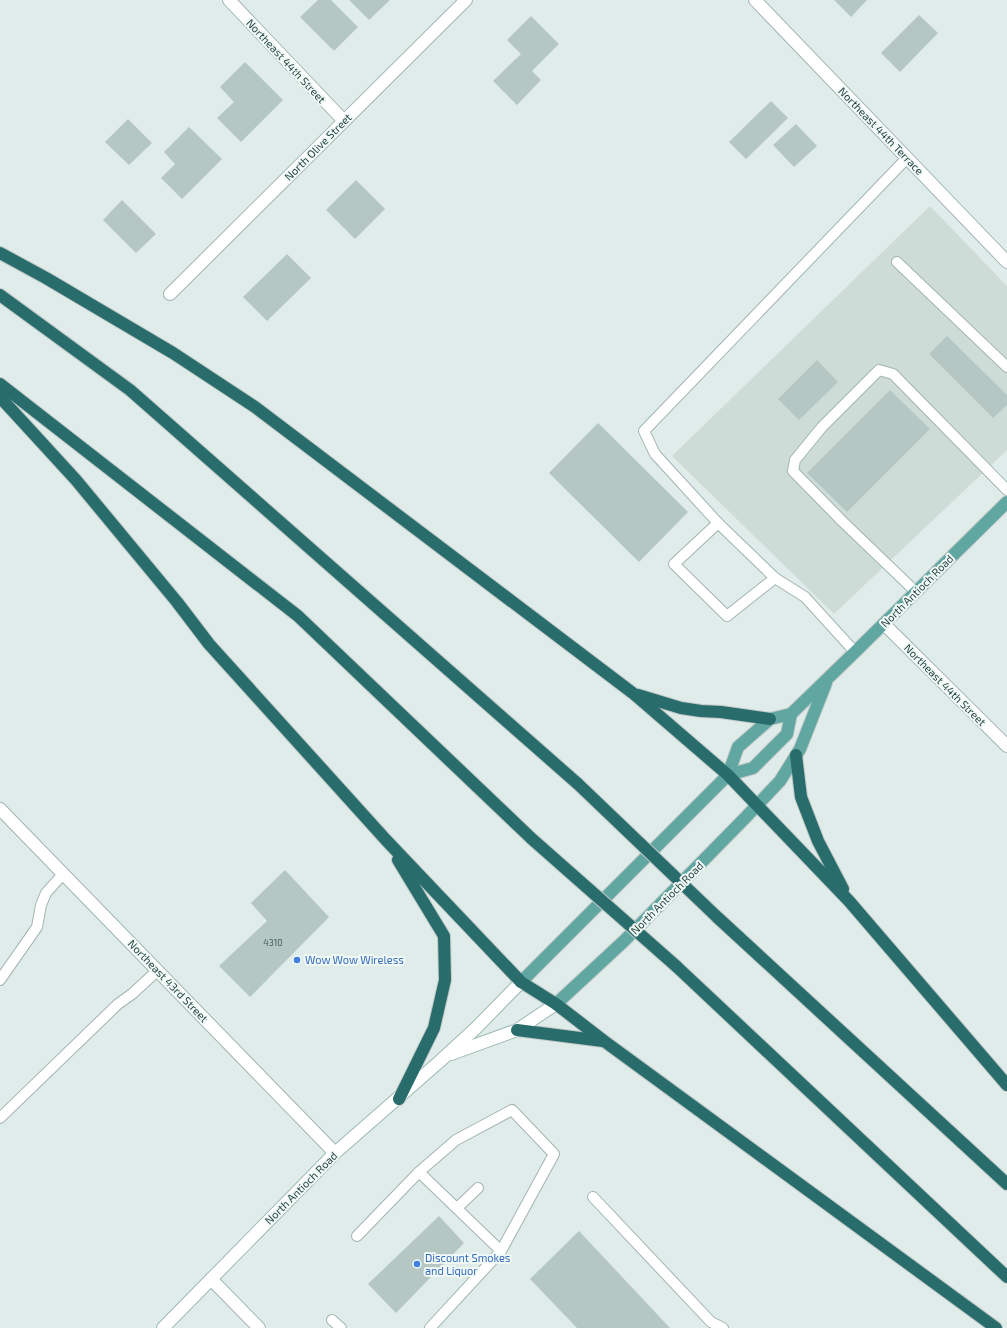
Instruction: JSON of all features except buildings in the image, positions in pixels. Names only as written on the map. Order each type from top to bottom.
[{"type":"highway","points":[[0,253],[46,278],[173,353],[255,407],[634,694],[728,775],[849,901],[1007,1085]]},
{"type":"highway","points":[[0,295],[130,390],[578,784],[716,917],[1007,1184]]},
{"type":"highway","points":[[0,384],[298,616],[532,839],[676,966],[1007,1277]]},
{"type":"highway","points":[[0,397],[76,480],[177,602],[209,644],[386,840],[521,982],[556,1004],[604,1041],[996,1328]]},
{"type":"highway","points":[[634,694],[681,708],[770,719]]},
{"type":"highway","points":[[796,755],[801,797],[818,841],[849,901]]},
{"type":"highway","points":[[386,840],[444,936],[445,980],[434,1028],[399,1099]]},
{"type":"highway","points":[[517,1030],[604,1041]]},
{"type":"main road","name":"North Antioch Road","points":[[521,982],[728,775],[738,748],[770,719],[791,714],[1007,502]]},
{"type":"main road","name":"North Antioch Road","points":[[556,1004],[624,941],[758,806],[780,781],[800,749],[827,679]]},
{"type":"main road","name":"North Antioch Road","points":[[728,775],[753,768],[787,734],[791,714]]},
{"type":"street","name":"Northeast 44th Street","points":[[229,0],[344,121]]},
{"type":"street","name":"North Olive Street","points":[[170,294],[466,0]]},
{"type":"street","name":"Northeast 44th Terrace","points":[[755,0],[1007,262]]},
{"type":"street","name":"Northeast 44th Street","points":[[884,624],[1007,746]]},
{"type":"street","name":"Northeast 43rd Street","points":[[0,810],[335,1153]]},
{"type":"street","name":"North Antioch Road","points":[[163,1328],[335,1153],[399,1099],[446,1056],[521,982]]},
{"type":"street","name":"North Antioch Road","points":[[446,1056],[517,1030],[556,1004]]},
{"type":"street","points":[[211,1279],[259,1328]]},
{"type":"lane","points":[[855,652],[806,597],[775,578],[718,523],[654,454],[644,431],[907,158]]},
{"type":"lane","points":[[897,262],[1007,367]]},
{"type":"lane","points":[[916,592],[843,522],[793,471],[795,460],[822,427],[878,370],[893,374],[1007,490]]},
{"type":"lane","points":[[718,523],[674,564],[727,616],[775,578]]},
{"type":"lane","points":[[0,980],[37,927],[40,905],[46,893],[63,874]]},
{"type":"lane","points":[[0,1118],[118,1004],[132,994],[157,971]]},
{"type":"lane","points":[[357,1236],[419,1172],[456,1140],[512,1110],[529,1135],[554,1154],[501,1251],[430,1328]]},
{"type":"lane","points":[[419,1172],[501,1251]]},
{"type":"lane","points":[[457,1208],[478,1188]]},
{"type":"lane","points":[[593,1197],[711,1322],[723,1328]]},
{"type":"lane","points":[[332,1320],[341,1328]]},
{"type":"shaded area","points":[[930,206],[1007,286],[1007,450],[834,614],[672,456]]},
{"type":"place","name":"Wow Wow Wireless","points":[[297,960]]},
{"type":"place","name":"Discount Smokes and Liquor","points":[[417,1264]]}]
